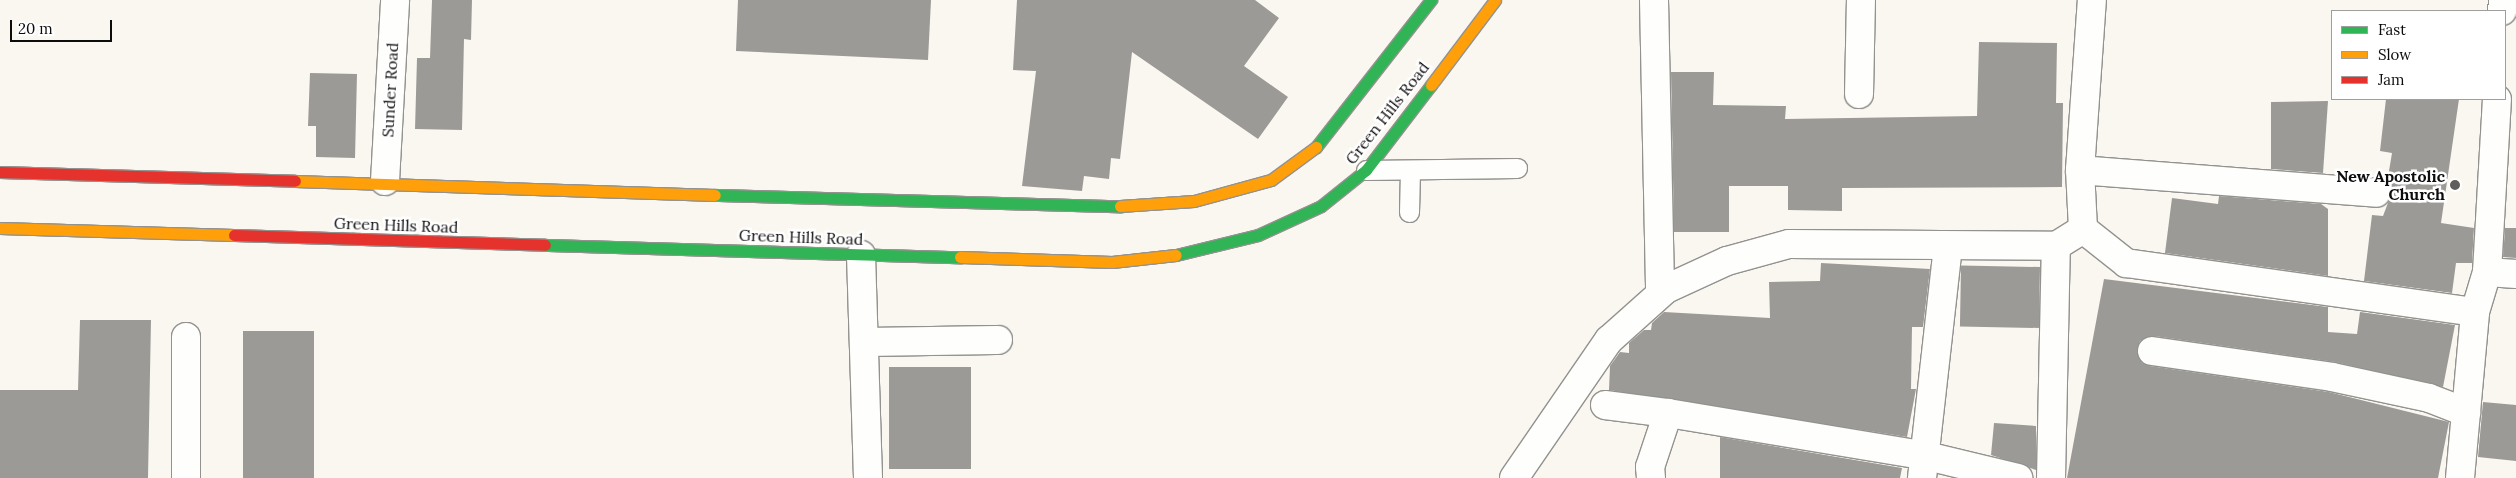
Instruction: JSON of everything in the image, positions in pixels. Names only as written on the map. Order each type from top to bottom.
[{"type":"street","name":"Sunder Road","points":[[384,181],[395,0]]},
{"type":"street","points":[[0,172],[384,181],[1097,207],[1194,201],[1271,180],[1312,152],[1431,0]]},
{"type":"street","name":"Green Hills Road","points":[[0,228],[1112,262],[1186,254],[1258,235],[1321,206],[1366,170],[1495,0]]},
{"type":"street","points":[[1654,0],[1660,293]]},
{"type":"street","points":[[1859,94],[1861,0]]},
{"type":"street","points":[[2092,0],[2080,170],[2083,229],[2126,263],[2475,312]]},
{"type":"street","points":[[2460,478],[2475,312],[2487,272],[2505,165],[2497,100]]},
{"type":"street","points":[[2080,170],[2376,193]]},
{"type":"street","points":[[1514,478],[1609,340],[1660,293],[1727,261],[1789,244],[2056,246],[2083,229]]},
{"type":"street","points":[[1925,467],[1948,246]]},
{"type":"street","points":[[2051,478],[2056,246]]},
{"type":"street","points":[[861,255],[868,478]]},
{"type":"street","points":[[2487,272],[2516,274]]},
{"type":"street","points":[[186,337],[186,478]]},
{"type":"street","points":[[864,342],[998,340]]},
{"type":"street","points":[[2152,351],[2332,377],[2429,398],[2466,412]]},
{"type":"street","points":[[1568,399],[1600,405],[1668,413],[1925,467],[2018,478]]},
{"type":"street","points":[[1651,478],[1650,468],[1668,413]]},
{"type":"lane","points":[[1366,170],[1517,168]]},
{"type":"lane","points":[[1409,212],[1418,188],[1410,170]]},
{"type":"building","points":[[432,0],[472,0],[471,40],[464,39],[462,130],[415,129],[417,58],[430,58]]},
{"type":"building","points":[[738,0],[931,0],[928,60],[736,51]]},
{"type":"building","points":[[1017,0],[1255,0],[1279,18],[1244,66],[1288,97],[1258,139],[1132,52],[1120,159],[1111,158],[1109,179],[1084,176],[1082,191],[1022,186],[1036,71],[1013,70]]},
{"type":"building","points":[[1979,42],[2057,43],[2056,103],[2063,103],[2062,187],[1842,188],[1842,211],[1788,210],[1788,186],[1729,186],[1729,232],[1674,232],[1671,72],[1714,72],[1713,105],[1786,106],[1785,119],[1977,116]]},
{"type":"building","points":[[310,73],[357,74],[355,158],[316,157],[316,126],[308,126]]},
{"type":"building","points":[[2386,100],[2459,100],[2441,223],[2474,228],[2472,263],[2456,263],[2452,293],[2364,281],[2372,215],[2383,216],[2391,195],[2387,183],[2392,153],[2380,151]]},
{"type":"building","points":[[2328,101],[2323,173],[2271,169],[2271,102]]},
{"type":"building","points":[[2219,196],[2321,204],[2328,209],[2328,276],[2165,253],[2172,198],[2218,204]]},
{"type":"building","points":[[2505,228],[2516,228],[2516,258],[2503,257]]},
{"type":"building","points":[[1821,263],[1930,269],[1923,327],[1912,327],[1911,389],[1916,389],[1907,437],[1609,390],[1610,366],[1620,352],[1629,353],[1629,343],[1644,330],[1651,330],[1652,323],[1664,312],[1770,318],[1769,282],[1820,281]]},
{"type":"building","points":[[1961,266],[2040,267],[2039,328],[1960,327]]},
{"type":"building","points":[[2104,279],[2328,307],[2328,332],[2357,334],[2360,312],[2455,325],[2443,387],[2335,362],[2154,336],[2140,341],[2137,349],[2142,363],[2150,366],[2329,392],[2449,422],[2438,478],[2067,478]]},
{"type":"building","points":[[80,320],[151,320],[148,478],[0,478],[0,390],[78,390]]},
{"type":"building","points":[[243,331],[314,331],[314,478],[243,478]]},
{"type":"building","points":[[889,367],[971,367],[971,469],[889,469]]},
{"type":"building","points":[[2483,402],[2516,405],[2516,461],[2478,457]]},
{"type":"building","points":[[1994,423],[2036,426],[2036,470],[1991,455]]},
{"type":"building","points":[[1720,437],[1902,468],[1900,478],[1720,478]]},
{"type":"traffic: fast","points":[[1316,147],[1431,0]]},
{"type":"traffic: fast","points":[[1176,255],[1258,235],[1321,206],[1366,170],[1431,85]]},
{"type":"traffic: fast","points":[[715,195],[1120,206]]},
{"type":"traffic: fast","points":[[545,245],[960,257]]},
{"type":"traffic: slow","points":[[1431,85],[1495,0]]},
{"type":"traffic: slow","points":[[1120,206],[1194,201],[1271,180],[1316,147]]},
{"type":"traffic: slow","points":[[295,181],[715,195]]},
{"type":"traffic: slow","points":[[0,228],[234,235]]},
{"type":"traffic: slow","points":[[960,257],[1112,262],[1176,255]]},
{"type":"traffic: jam","points":[[0,172],[295,181]]},
{"type":"traffic: jam","points":[[234,235],[545,245]]},
{"type":"place","name":"New Apostolic Church","points":[[2455,185]]}]
